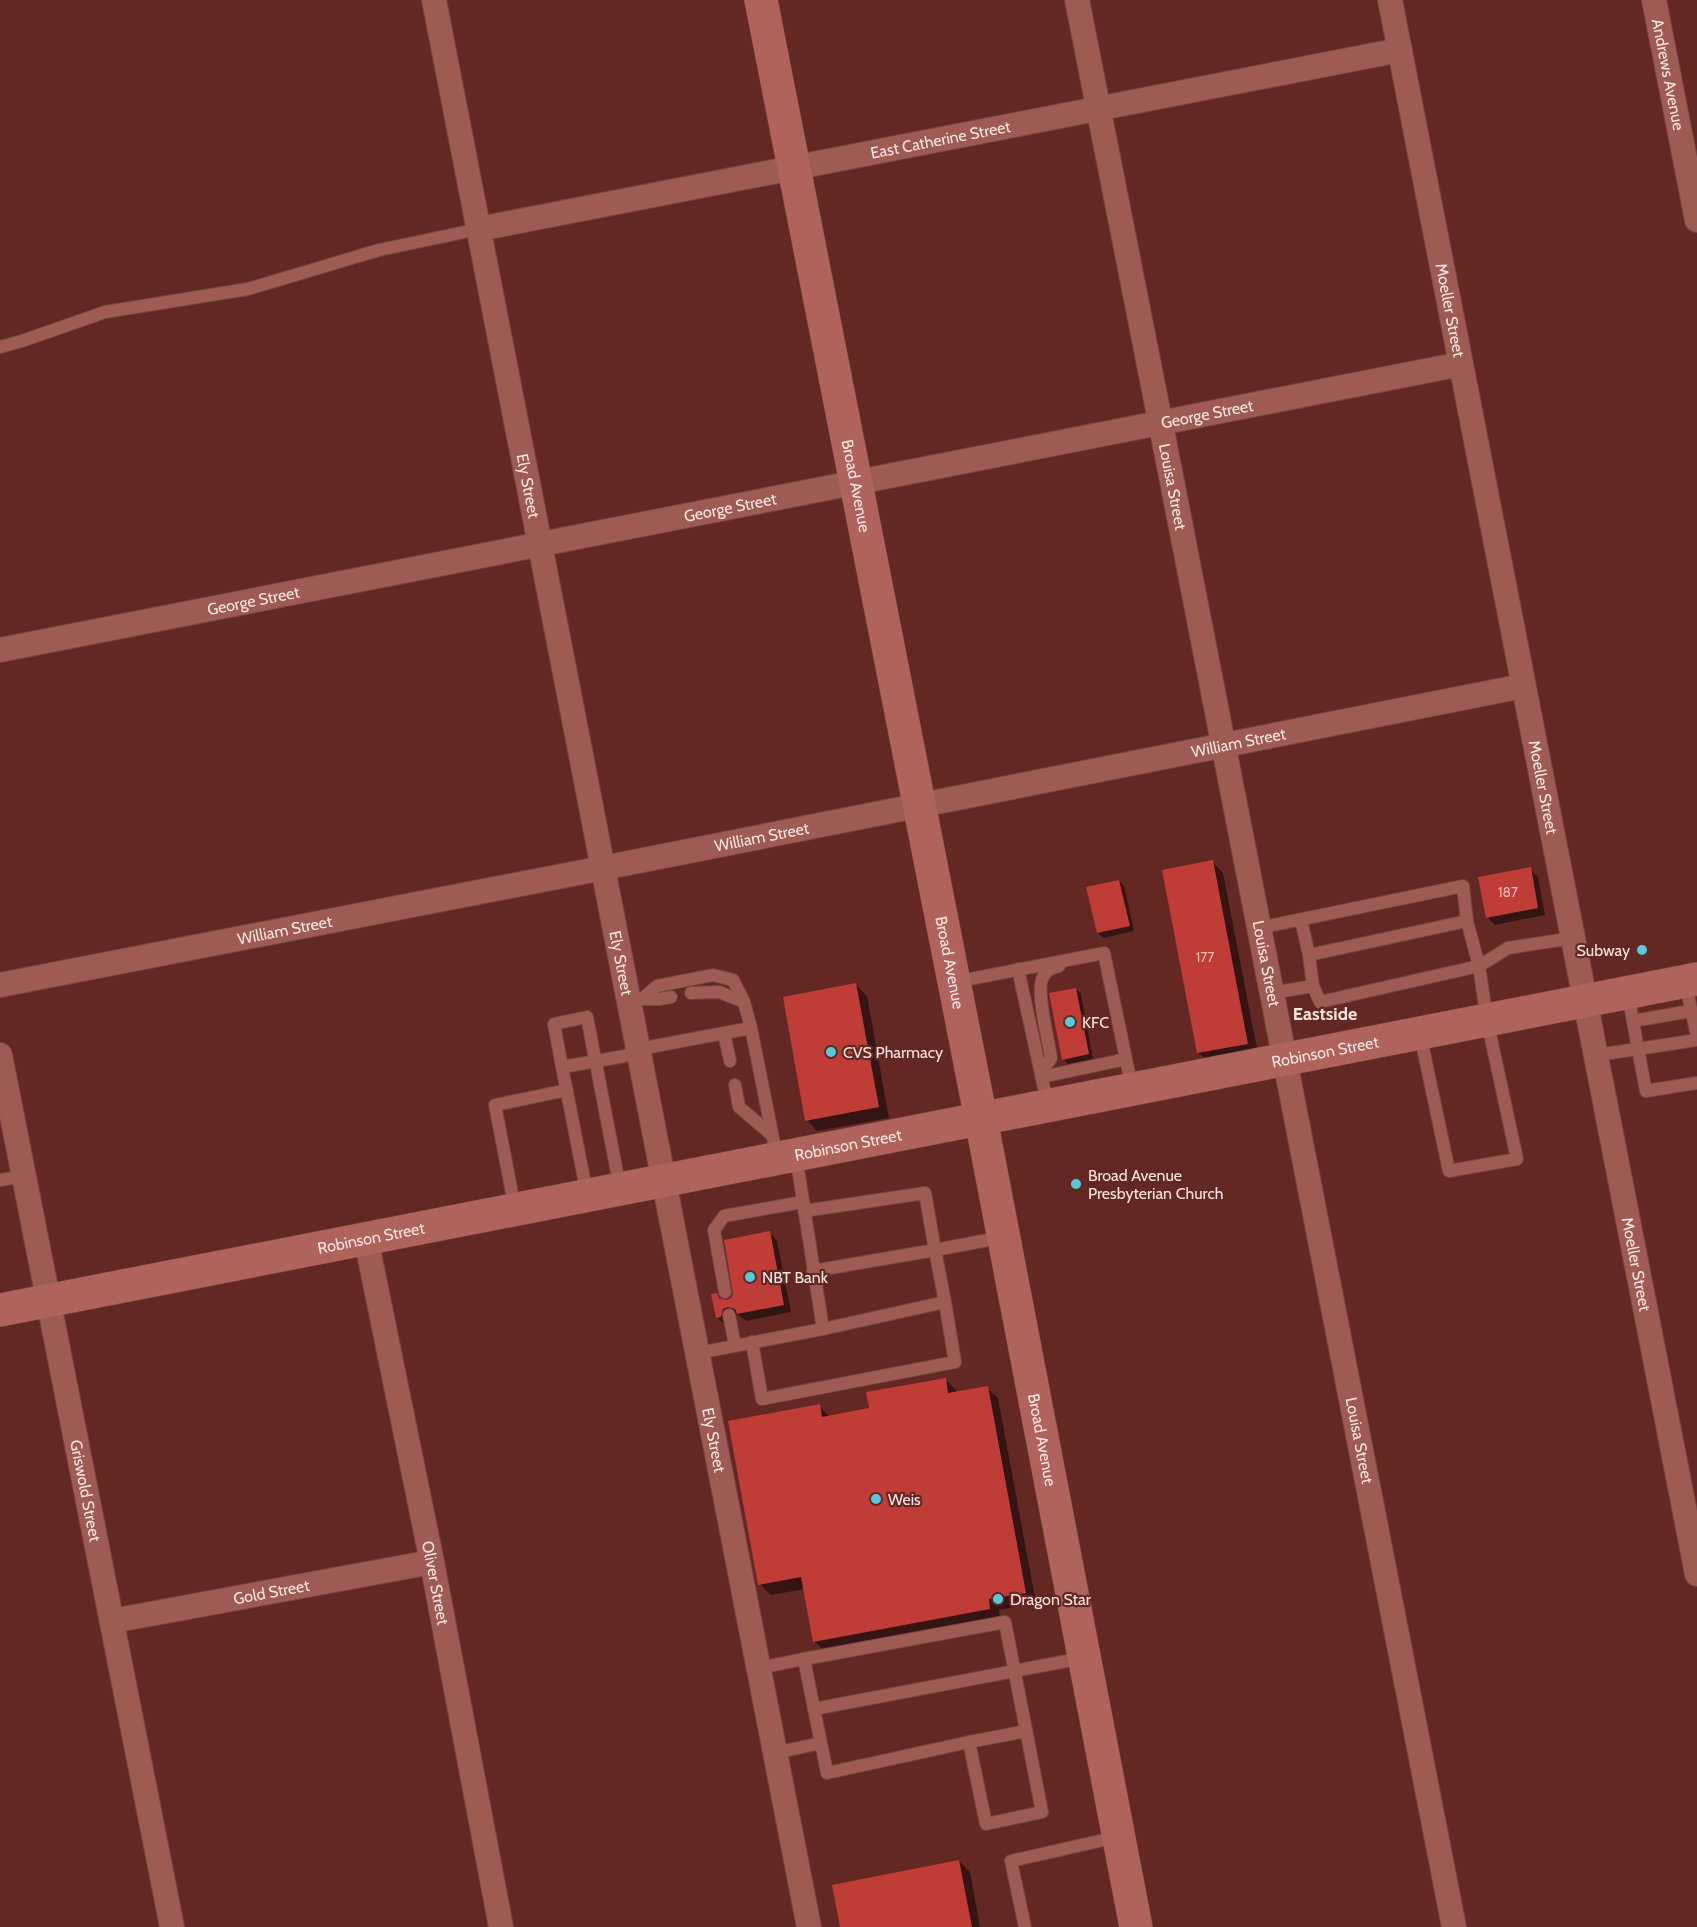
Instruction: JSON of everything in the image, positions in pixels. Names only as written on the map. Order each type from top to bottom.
[{"type":"main road","name":"Broad Avenue","points":[[761,0],[981,1119],[1136,1927]]},
{"type":"main road","name":"Robinson Street","points":[[0,1310],[665,1181],[782,1150],[981,1119],[1044,1085],[1129,1074],[1284,1060],[1586,1001],[1630,1007],[1691,991]]},
{"type":"street","name":"Ely Street","points":[[434,0],[603,868],[636,999],[639,1049],[809,1927]]},
{"type":"street","name":"Louisa Street","points":[[1077,0],[1225,744],[1284,1060],[1454,1927]]},
{"type":"street","name":"Moeller Street","points":[[1390,0],[1697,1574]]},
{"type":"street","name":"Andrews Avenue","points":[[1654,0],[1697,220]]},
{"type":"street","name":"East Catherine Street","points":[[479,229],[1400,50]]},
{"type":"street","name":"George Street","points":[[0,650],[1461,364]]},
{"type":"street","name":"William Street","points":[[0,985],[1523,686]]},
{"type":"street","name":"Griswold Street","points":[[0,1054],[172,1927]]},
{"type":"street","name":"Oliver Street","points":[[366,1239],[432,1562],[501,1927]]},
{"type":"street","name":"Gold Street","points":[[112,1622],[432,1562]]},
{"type":"lane","points":[[0,347],[105,312],[248,289],[379,250],[479,229]]},
{"type":"lane","points":[[1259,928],[1463,886],[1467,921],[1479,966],[1487,1020],[1516,1159],[1449,1171],[1420,1033]]},
{"type":"lane","points":[[1301,920],[1313,986],[1320,1002],[1479,966],[1508,948],[1573,938]]},
{"type":"lane","points":[[1309,954],[1467,921]]},
{"type":"lane","points":[[954,982],[1104,953],[1129,1074]]},
{"type":"lane","points":[[1044,1085],[1052,1058],[1040,997],[1041,978],[1049,970],[1085,957]]},
{"type":"lane","points":[[1018,969],[1044,1085]]},
{"type":"lane","points":[[636,999],[657,986],[713,975],[733,980],[744,1002],[752,1028],[782,1150],[804,1207],[823,1329]]},
{"type":"lane","points":[[1272,993],[1313,986]]},
{"type":"lane","points":[[1596,1055],[1697,1038],[1691,991]]},
{"type":"lane","points":[[691,993],[719,992],[744,1002]]},
{"type":"lane","points":[[636,999],[671,997]]},
{"type":"lane","points":[[1630,1007],[1646,1091],[1696,1083]]},
{"type":"lane","points":[[587,1196],[554,1024],[587,1017],[620,1189]]},
{"type":"lane","points":[[562,1067],[624,1056],[639,1049],[752,1028]]},
{"type":"lane","points":[[724,1033],[730,1061]]},
{"type":"lane","points":[[735,1084],[740,1107],[782,1150]]},
{"type":"lane","points":[[515,1210],[495,1105],[567,1090]]},
{"type":"lane","points":[[0,1180],[24,1176]]},
{"type":"lane","points":[[725,1292],[714,1230],[724,1216],[925,1193],[955,1362],[762,1400],[752,1342]]},
{"type":"lane","points":[[813,1271],[1004,1238]]},
{"type":"lane","points":[[698,1353],[945,1302]]},
{"type":"lane","points":[[729,1315],[735,1346]]},
{"type":"lane","points":[[759,1668],[1005,1622],[1042,1812],[986,1824],[969,1742]]},
{"type":"lane","points":[[814,1709],[1084,1658]]},
{"type":"lane","points":[[804,1659],[827,1773],[1026,1731]]},
{"type":"lane","points":[[775,1753],[821,1743]]},
{"type":"lane","points":[[1025,1927],[1011,1861],[1119,1837]]},
{"type":"building","points":[[1213,860],[1248,1044],[1197,1053],[1162,870]]},
{"type":"building","points":[[1531,867],[1538,908],[1486,918],[1478,877]]},
{"type":"building","points":[[1119,880],[1130,926],[1097,933],[1086,887]]},
{"type":"building","name":"CVS Pharmacy","points":[[856,983],[879,1107],[805,1121],[783,997]]},
{"type":"building","points":[[1076,988],[1089,1054],[1062,1060],[1049,993]]},
{"type":"building","points":[[770,1231],[784,1305],[737,1314],[735,1309],[728,1307],[723,1309],[721,1317],[716,1318],[711,1294],[717,1293],[719,1298],[726,1300],[733,1294],[724,1240]]},
{"type":"building","name":"Weis","points":[[946,1378],[948,1393],[988,1386],[1026,1593],[989,1599],[990,1609],[813,1642],[801,1577],[758,1585],[728,1421],[820,1404],[822,1417],[869,1408],[866,1392]]},
{"type":"building","points":[[959,1860],[972,1927],[840,1927],[832,1885]]},
{"type":"place","name":"Subway","points":[[1642,950]]},
{"type":"place","name":"KFC","points":[[1070,1022]]},
{"type":"place","name":"CVS Pharmacy","points":[[831,1052]]},
{"type":"place","name":"Broad Avenue Presbyterian Church","points":[[1076,1184]]},
{"type":"place","name":"NBT Bank","points":[[750,1277]]},
{"type":"place","name":"Weis","points":[[876,1499]]},
{"type":"place","name":"Dragon Star","points":[[998,1599]]},
{"type":"district","name":"Eastside","points":[[1325,1014]]}]
